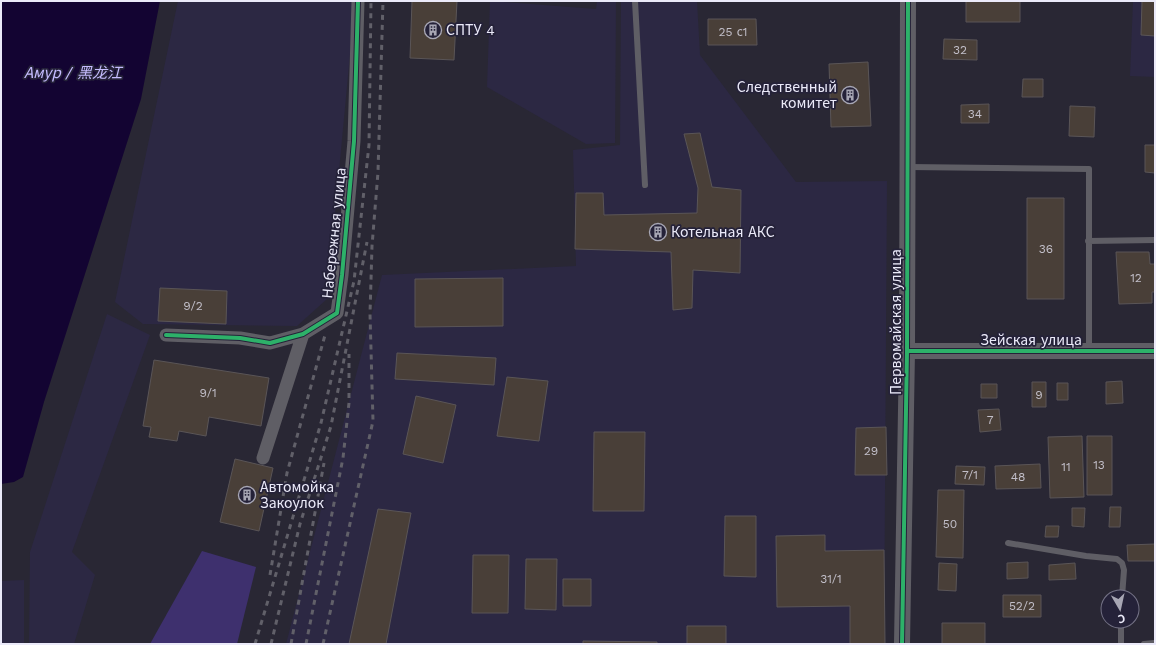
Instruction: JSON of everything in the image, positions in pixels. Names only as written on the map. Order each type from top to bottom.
[{"type":"street","name":"Набережная улица","points":[[166,335],[240,338],[270,343],[303,334],[337,313],[342,275],[354,141],[358,1]]},
{"type":"street","name":"Первомайская улица","points":[[902,644],[908,351],[908,1]]},
{"type":"street","points":[[263,458],[303,334]]},
{"type":"street","name":"Зейская улица","points":[[908,351],[1155,351]]},
{"type":"lane","points":[[635,1],[645,185]]},
{"type":"lane","points":[[908,167],[1089,168],[1089,351]]},
{"type":"lane","points":[[1088,240],[1155,240]]},
{"type":"lane","points":[[1008,543],[1086,556],[1117,559],[1122,563],[1124,570],[1123,589]]},
{"type":"lane","points":[[1121,644],[1122,629]]},
{"type":"lane","points":[[1144,644],[1154,643]]},
{"type":"shaded area","points":[[178,1],[355,1],[327,299],[297,326],[143,324],[115,302]]},
{"type":"shaded area","points":[[490,1],[596,9],[597,1],[616,1],[615,143],[586,144],[487,87]]},
{"type":"shaded area","points":[[621,1],[697,1],[700,55],[796,182],[887,181],[884,644],[286,644],[382,275],[576,266],[573,150],[620,145]]},
{"type":"shaded area","points":[[1133,1],[1155,1],[1155,77],[1130,76]]},
{"type":"shaded area","points":[[107,314],[150,335],[72,552],[95,575],[74,644],[29,644],[30,552]]},
{"type":"shaded area","points":[[202,551],[256,567],[237,644],[150,644]]},
{"type":"shaded area","points":[[24,580],[24,644],[1,644],[1,581]]},
{"type":"water","name":"Амур / 黑龙江","points":[[1,1],[160,1],[141,99],[44,402],[23,477],[14,482],[1,484]]},
{"type":"building","name":"СПТУ 4","points":[[412,1],[457,1],[454,60],[410,58]]},
{"type":"building","points":[[966,1],[1020,1],[1020,22],[966,22]]},
{"type":"building","points":[[1142,1],[1155,1],[1155,36],[1141,35]]},
{"type":"building","points":[[708,19],[756,19],[757,45],[708,45]]},
{"type":"building","points":[[944,39],[977,40],[977,60],[943,59]]},
{"type":"building","name":"Следственный комитет","points":[[868,62],[871,126],[831,127],[829,64]]},
{"type":"building","points":[[1023,79],[1043,79],[1043,97],[1022,97]]},
{"type":"building","points":[[989,104],[989,123],[961,123],[961,105]]},
{"type":"building","points":[[1070,106],[1095,107],[1094,137],[1069,136]]},
{"type":"building","name":"Котельная АКС","points":[[700,133],[712,187],[741,190],[740,273],[693,270],[692,308],[673,310],[671,252],[575,249],[576,193],[603,193],[604,215],[697,213],[698,188],[684,134]]},
{"type":"building","points":[[1145,145],[1155,145],[1155,173],[1145,172]]},
{"type":"building","points":[[1027,198],[1064,198],[1064,299],[1027,299]]},
{"type":"building","points":[[1116,252],[1149,252],[1150,264],[1155,264],[1155,292],[1152,292],[1152,303],[1119,304]]},
{"type":"building","points":[[503,278],[503,326],[415,327],[415,279]]},
{"type":"building","points":[[160,288],[227,291],[226,324],[158,321]]},
{"type":"building","points":[[397,353],[496,358],[494,385],[395,379]]},
{"type":"building","points":[[154,360],[269,378],[261,426],[209,417],[206,436],[179,431],[177,441],[149,437],[151,427],[143,426]]},
{"type":"building","points":[[507,377],[548,381],[539,441],[497,436]]},
{"type":"building","points":[[1122,381],[1123,403],[1106,404],[1106,382]]},
{"type":"building","points":[[1032,382],[1046,382],[1046,407],[1032,407]]},
{"type":"building","points":[[1057,383],[1068,383],[1068,400],[1057,400]]},
{"type":"building","points":[[981,384],[997,384],[997,398],[981,398]]},
{"type":"building","points":[[416,396],[456,405],[443,463],[403,454]]},
{"type":"building","points":[[999,409],[1001,430],[980,432],[978,410]]},
{"type":"building","points":[[886,427],[887,475],[855,475],[856,428]]},
{"type":"building","points":[[594,432],[645,432],[644,511],[593,511]]},
{"type":"building","points":[[1082,436],[1084,497],[1050,498],[1048,437]]},
{"type":"building","points":[[1087,436],[1112,436],[1112,495],[1087,495]]},
{"type":"building","name":"Автомойка Закоулок","points":[[235,459],[273,468],[259,531],[220,522]]},
{"type":"building","points":[[1040,464],[1041,488],[996,489],[995,466]]},
{"type":"building","points":[[956,466],[985,467],[984,485],[955,484]]},
{"type":"building","points":[[938,490],[964,490],[963,558],[936,557]]},
{"type":"building","points":[[1110,507],[1121,507],[1120,527],[1109,527]]},
{"type":"building","points":[[1072,508],[1085,508],[1084,527],[1072,526]]},
{"type":"building","points":[[378,509],[411,513],[386,644],[349,644]]},
{"type":"building","points":[[725,516],[756,516],[756,577],[724,576]]},
{"type":"building","points":[[1046,526],[1059,526],[1058,537],[1045,537]]},
{"type":"building","points":[[825,535],[825,551],[884,550],[885,644],[850,644],[850,606],[777,607],[776,536]]},
{"type":"building","points":[[1155,544],[1155,561],[1128,561],[1127,545]]},
{"type":"building","points":[[473,555],[509,555],[508,613],[472,613]]},
{"type":"building","points":[[526,559],[557,559],[556,610],[525,609]]},
{"type":"building","points":[[1028,562],[1028,578],[1007,579],[1007,563]]},
{"type":"building","points":[[939,563],[957,564],[956,591],[938,590]]},
{"type":"building","points":[[1075,563],[1076,579],[1049,580],[1049,565]]},
{"type":"building","points":[[563,579],[591,579],[591,606],[563,606]]},
{"type":"building","points":[[1003,595],[1041,595],[1041,617],[1003,617]]},
{"type":"building","points":[[942,623],[985,623],[985,644],[942,644]]},
{"type":"building","points":[[687,626],[726,626],[726,644],[687,644]]},
{"type":"building","points":[[583,641],[657,642],[657,644],[583,644]]},
{"type":"railway","points":[[255,644],[321,423],[354,281],[369,145],[371,1]]},
{"type":"railway","points":[[323,644],[373,421],[370,314],[372,246],[378,172],[383,1]]},
{"type":"railway","points":[[271,644],[300,524],[331,426],[367,242]]},
{"type":"railway","points":[[270,575],[287,473],[325,335]]},
{"type":"railway","points":[[306,644],[343,458],[349,403],[349,354]]},
{"type":"railway","points":[[291,644],[324,463]]},
{"type":"cycle path","points":[[166,335],[240,338],[270,343],[303,334],[337,313],[342,275],[354,141],[358,1]]},
{"type":"cycle path","points":[[902,644],[907,351],[908,1]]},
{"type":"cycle path","points":[[907,351],[1155,351]]},
{"type":"place","name":"СПТУ 4","points":[[433,30]]},
{"type":"place","name":"Следственный комитет","points":[[850,95]]},
{"type":"place","name":"Котельная АКС","points":[[658,232]]},
{"type":"place","name":"Автомойка Закоулок","points":[[247,495]]}]
